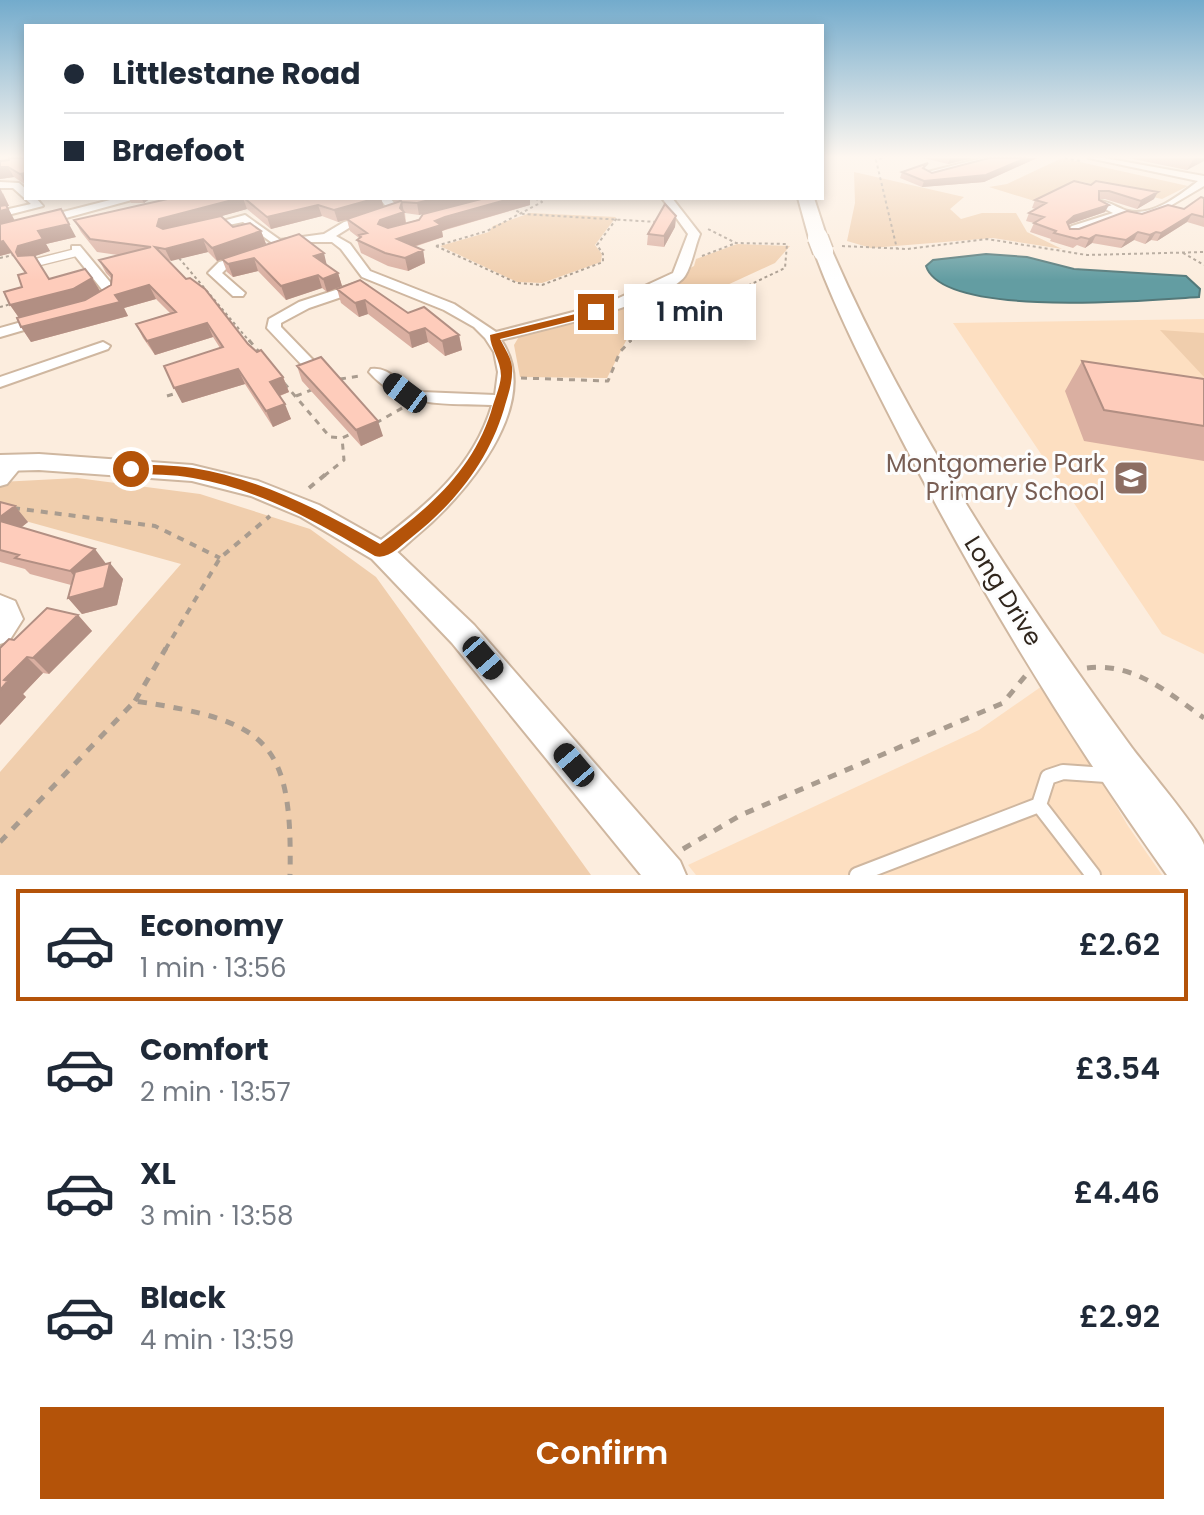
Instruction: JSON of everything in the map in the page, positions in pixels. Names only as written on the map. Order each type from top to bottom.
[{"type":"main road","name":"Long Drive","points":[[807,200],[847,309],[937,480],[1011,609],[1136,793],[1197,875]]},
{"type":"street","points":[[1101,203],[1120,213],[1145,215],[1176,199]]},
{"type":"street","points":[[7,214],[29,200]]},
{"type":"street","points":[[37,200],[54,203]]},
{"type":"street","points":[[0,232],[125,200]]},
{"type":"street","points":[[327,237],[337,228],[402,214],[386,200]]},
{"type":"street","points":[[494,337],[596,312],[635,298],[679,275],[694,234],[668,200]]},
{"type":"street","points":[[1070,232],[1082,224],[1106,222],[1120,213]]},
{"type":"street","points":[[214,225],[245,218],[278,244]]},
{"type":"street","points":[[238,293],[214,273],[216,269],[265,253],[278,244],[327,237],[341,242],[357,267],[476,322],[494,337],[506,363],[503,400],[489,436],[462,479],[427,516],[381,552]]},
{"type":"street","points":[[77,251],[112,293],[87,308]]},
{"type":"street","points":[[306,361],[274,328],[274,322],[286,312],[334,298],[378,279]]},
{"type":"street","points":[[1,330],[59,316]]},
{"type":"street","points":[[0,382],[103,346]]},
{"type":"street","points":[[377,372],[405,393],[421,397],[503,400]]},
{"type":"street","points":[[6,468],[206,476],[258,489],[310,511],[381,552],[463,634],[661,869]]},
{"type":"street","points":[[0,605],[7,608],[11,619],[0,633]]},
{"type":"lane","points":[[198,229],[214,225]]},
{"type":"lane","points":[[30,264],[77,251]]},
{"type":"lane","points":[[1039,805],[1048,777],[1063,772],[1101,773],[1136,793]]},
{"type":"lane","points":[[857,875],[1039,805]]},
{"type":"lane","points":[[1039,805],[1093,875]]},
{"type":"path","points":[[885,199],[897,249]]},
{"type":"path","points":[[538,200],[542,202],[517,217],[491,225],[487,231],[436,246],[517,283],[542,285],[603,262],[603,254],[597,245],[617,218]]},
{"type":"path","points":[[824,245],[897,249],[987,239],[1087,255],[1204,252]]},
{"type":"path","points":[[685,261],[736,243]]},
{"type":"path","points":[[173,252],[259,352]]},
{"type":"path","points":[[1183,253],[1204,265]]},
{"type":"path","points":[[0,307],[14,303]]},
{"type":"path","points":[[339,379],[377,372]]},
{"type":"path","points":[[278,376],[330,437],[342,438],[353,433]]},
{"type":"path","points":[[296,396],[324,385]]},
{"type":"path","points":[[167,396],[181,392]]},
{"type":"path","points":[[374,424],[421,397]]},
{"type":"path","points":[[309,488],[344,460],[342,438]]},
{"type":"path","points":[[0,508],[30,508],[155,526],[220,558]]},
{"type":"path","points":[[0,842],[135,701],[220,558],[253,527],[276,511]]},
{"type":"path","points":[[661,869],[741,815],[1003,703],[1028,672],[1055,673],[1103,664],[1126,669],[1204,718]]},
{"type":"path","points":[[135,701],[223,716],[268,746],[278,759],[286,784],[290,875]]},
{"type":"shaded area","points":[[855,199],[962,199],[950,209],[961,219],[982,213],[1016,213],[1027,232],[1062,249],[993,238],[871,248],[847,241]]},
{"type":"shaded area","points":[[530,213],[616,217],[595,245],[602,254],[601,262],[542,283],[517,282],[440,246],[489,232],[493,226]]},
{"type":"shaded area","points":[[737,244],[790,246],[775,263],[632,329],[607,378],[520,377],[514,345],[520,335],[605,312],[694,266],[696,259]]},
{"type":"shaded area","name":"Montgomerie Park Primary School","points":[[1204,319],[1204,654],[1162,634],[953,323]]},
{"type":"shaded area","points":[[1160,330],[1204,333],[1204,377]]},
{"type":"shaded area","points":[[77,478],[200,494],[310,529],[376,577],[591,875],[0,875],[0,772],[181,564],[0,514],[0,482]]},
{"type":"shaded area","points":[[1045,684],[1128,826],[1162,875],[696,875],[688,865],[979,730]]},
{"type":"water","points":[[986,254],[1027,257],[1074,269],[1186,276],[1200,289],[1199,297],[1096,302],[1007,300],[969,294],[941,283],[926,266],[933,260]]},
{"type":"building","points":[[1099,199],[1109,205],[1074,216],[1067,222],[1070,229],[1079,229],[1127,211],[1142,214],[1168,205],[1184,209],[1198,199],[1204,199],[1204,217],[1192,214],[1161,233],[1150,235],[1138,232],[1126,240],[1096,235],[1089,239],[1077,239],[1034,223],[1044,217],[1029,213],[1046,203],[1035,200]]},
{"type":"building","points":[[163,200],[232,200],[159,219],[157,226],[163,229],[221,216],[233,227],[250,223],[261,231],[212,248],[203,239],[165,249],[155,247],[186,279],[190,278],[205,289],[248,344],[257,352],[261,350],[283,377],[270,382],[285,404],[266,411],[238,369],[174,388],[164,366],[223,347],[207,323],[147,341],[136,324],[176,312],[149,285],[115,295],[120,302],[21,327],[17,318],[85,300],[111,285],[112,275],[99,260],[151,247],[90,239],[74,220]]},
{"type":"building","points":[[246,200],[370,200],[334,210],[318,205],[267,217]]},
{"type":"building","points":[[430,200],[402,202],[400,208],[404,212],[380,220],[378,224],[388,228],[419,220],[423,214],[477,200],[506,200],[445,217],[435,221],[441,225],[397,239],[423,250],[405,258],[357,240],[361,237],[359,235],[367,233],[347,219],[401,201]]},
{"type":"building","points":[[665,204],[676,216],[664,236],[648,234]]},
{"type":"building","points":[[61,209],[69,224],[38,231],[43,239],[18,246],[16,252],[18,256],[34,255],[49,279],[85,269],[92,278],[73,289],[10,305],[4,292],[22,287],[18,275],[26,273],[3,241],[0,242],[0,224]]},
{"type":"building","points":[[299,234],[324,253],[314,256],[338,273],[323,279],[318,275],[281,286],[254,258],[228,264],[222,259]]},
{"type":"building","points":[[360,280],[408,313],[424,307],[459,335],[442,341],[425,328],[409,333],[365,300],[355,303],[337,289]]},
{"type":"building","points":[[321,357],[378,421],[356,430],[297,366]]},
{"type":"building","points":[[1082,361],[1204,379],[1204,426],[1104,410]]},
{"type":"building","points":[[0,502],[15,506],[0,517]]},
{"type":"building","points":[[0,521],[95,549],[70,571],[15,558],[19,555],[0,550]]},
{"type":"building","points":[[110,563],[104,588],[68,598],[75,572]]},
{"type":"building","points":[[47,608],[78,615],[33,658],[27,657],[4,680],[8,681],[0,690],[0,648],[9,639],[14,640]]},
{"type":"place","name":"Montgomerie Park Primary School","points":[[1131,478]]},
{"type":"route","points":[[131,469],[192,473],[258,489],[310,511],[381,552],[453,491],[471,468],[489,436],[507,381],[506,363],[494,337],[596,312]]}]
